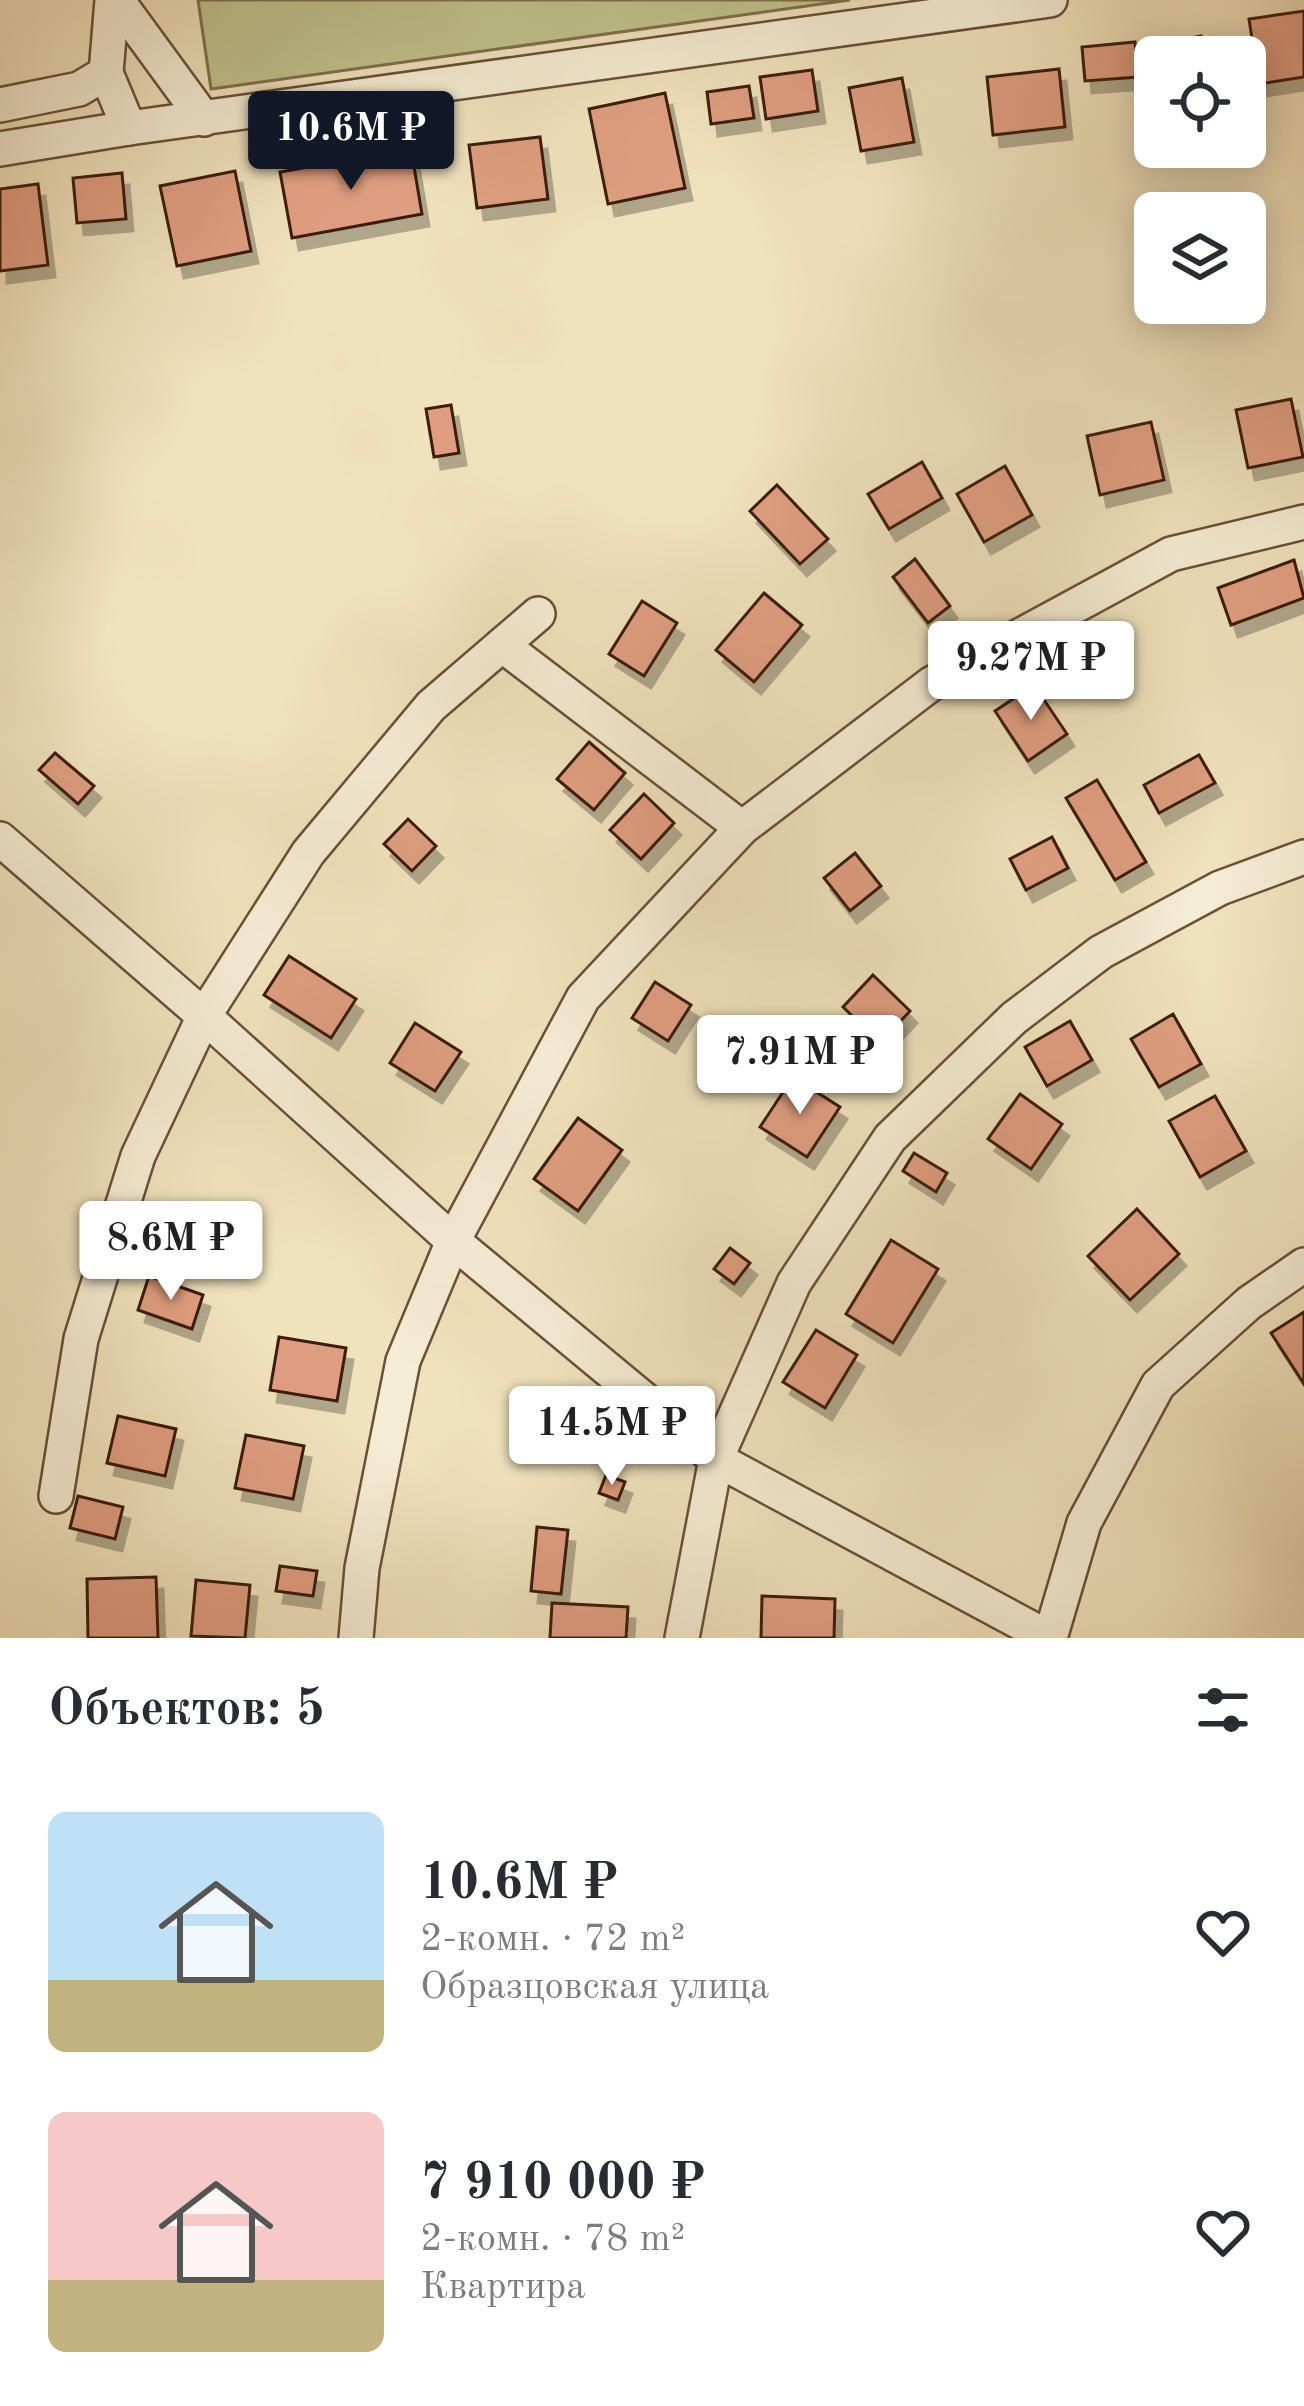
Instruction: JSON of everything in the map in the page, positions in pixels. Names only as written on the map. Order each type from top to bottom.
[{"type":"street","points":[[115,0],[106,73],[129,128]]},
{"type":"street","points":[[115,0],[204,119]]},
{"type":"street","points":[[0,149],[1050,0]]},
{"type":"street","points":[[0,105],[79,89],[106,73]]},
{"type":"street","points":[[356,1638],[362,1568],[403,1360],[453,1241],[584,998],[742,828],[931,684],[1171,554],[1304,522]]},
{"type":"street","points":[[56,1496],[81,1339],[137,1156],[204,1016],[308,853],[431,706],[538,614]]},
{"type":"street","points":[[502,645],[742,828]]},
{"type":"street","points":[[0,839],[453,1241],[716,1459],[1050,1638],[1084,1523],[1158,1385],[1249,1304],[1304,1265]]},
{"type":"street","points":[[682,1638],[716,1459],[794,1282],[890,1138],[1014,1018],[1101,952],[1220,888],[1304,857]]},
{"type":"green space","points":[[198,0],[850,0],[211,89]]},
{"type":"building","points":[[1304,11],[1304,77],[1266,83],[1266,36],[1252,36],[1249,19]]},
{"type":"building","points":[[1134,42],[1134,77],[1085,81],[1082,47]]},
{"type":"building","points":[[1059,69],[1065,127],[993,135],[987,77]]},
{"type":"building","points":[[812,70],[818,111],[766,119],[760,77]]},
{"type":"building","points":[[902,78],[914,142],[861,151],[849,88]]},
{"type":"building","points":[[749,86],[754,118],[711,124],[707,92]]},
{"type":"building","points":[[665,93],[685,188],[608,204],[589,109]]},
{"type":"building","points":[[540,137],[548,199],[477,208],[469,145]]},
{"type":"building","points":[[411,149],[422,214],[292,238],[280,172]]},
{"type":"building","points":[[235,171],[251,251],[177,266],[160,186]]},
{"type":"building","points":[[122,173],[126,219],[77,223],[73,178]]},
{"type":"building","points":[[38,184],[48,265],[0,271],[0,189]]},
{"type":"building","points":[[1291,399],[1303,457],[1248,468],[1236,410]]},
{"type":"building","points":[[451,405],[459,453],[434,457],[426,409]]},
{"type":"building","points":[[1151,422],[1164,480],[1100,495],[1087,436]]},
{"type":"building","points":[[922,462],[942,498],[889,529],[868,494]]},
{"type":"building","points":[[1005,466],[1032,515],[984,542],[957,494]]},
{"type":"building","points":[[777,485],[828,539],[800,564],[750,511]]},
{"type":"building","points":[[915,559],[950,606],[928,623],[893,577]]},
{"type":"building","points":[[1294,560],[1304,598],[1231,625],[1218,588]]},
{"type":"building","points":[[764,593],[802,625],[754,682],[716,650]]},
{"type":"building","points":[[642,601],[677,623],[644,676],[609,654]]},
{"type":"building","points":[[1034,685],[1067,734],[1028,761],[995,711]]},
{"type":"building","points":[[589,742],[625,773],[594,810],[557,779]]},
{"type":"building","points":[[55,753],[94,786],[78,804],[39,770]]},
{"type":"building","points":[[1199,755],[1215,783],[1159,813],[1144,785]]},
{"type":"building","points":[[1097,780],[1146,862],[1115,880],[1066,798]]},
{"type":"building","points":[[644,794],[674,823],[641,859],[610,830]]},
{"type":"building","points":[[408,819],[436,846],[412,871],[384,844]]},
{"type":"building","points":[[1052,837],[1068,868],[1026,890],[1010,859]]},
{"type":"building","points":[[855,853],[881,886],[850,911],[824,878]]},
{"type":"building","points":[[289,956],[356,999],[331,1038],[264,995]]},
{"type":"building","points":[[873,975],[910,1011],[880,1043],[843,1007]]},
{"type":"building","points":[[655,982],[691,1005],[668,1041],[632,1018]]},
{"type":"building","points":[[1173,1014],[1201,1064],[1159,1087],[1131,1039]]},
{"type":"building","points":[[1070,1021],[1092,1060],[1047,1086],[1025,1047]]},
{"type":"building","points":[[415,1023],[461,1052],[435,1091],[390,1063]]},
{"type":"building","points":[[793,1077],[840,1107],[807,1157],[760,1127]]},
{"type":"building","points":[[1020,1094],[1062,1124],[1031,1169],[988,1139]]},
{"type":"building","points":[[1215,1096],[1246,1151],[1200,1177],[1169,1121]]},
{"type":"building","points":[[578,1118],[622,1150],[578,1211],[534,1179]]},
{"type":"building","points":[[914,1153],[947,1173],[936,1192],[903,1171]]},
{"type":"building","points":[[1137,1209],[1179,1254],[1130,1300],[1088,1256]]},
{"type":"building","points":[[891,1240],[938,1269],[893,1343],[846,1314]]},
{"type":"building","points":[[730,1248],[750,1263],[734,1284],[714,1269]]},
{"type":"building","points":[[149,1276],[203,1295],[192,1329],[138,1310]]},
{"type":"building","points":[[1304,1312],[1304,1384],[1271,1333]]},
{"type":"building","points":[[816,1330],[857,1355],[825,1408],[783,1382]]},
{"type":"building","points":[[279,1337],[346,1348],[337,1401],[270,1390]]},
{"type":"building","points":[[118,1416],[176,1429],[165,1476],[107,1463]]},
{"type":"building","points":[[246,1435],[304,1446],[293,1499],[235,1488]]},
{"type":"building","points":[[606,1475],[625,1482],[618,1500],[599,1493]]},
{"type":"building","points":[[78,1496],[123,1507],[115,1539],[70,1528]]},
{"type":"building","points":[[537,1527],[568,1530],[561,1594],[531,1591]]},
{"type":"building","points":[[280,1566],[317,1571],[313,1596],[276,1591]]},
{"type":"building","points":[[156,1577],[158,1638],[88,1638],[87,1579]]},
{"type":"building","points":[[196,1580],[250,1585],[245,1638],[191,1636]]},
{"type":"building","points":[[762,1596],[835,1599],[834,1638],[761,1638]]},
{"type":"building","points":[[552,1603],[628,1607],[626,1638],[550,1638]]}]
